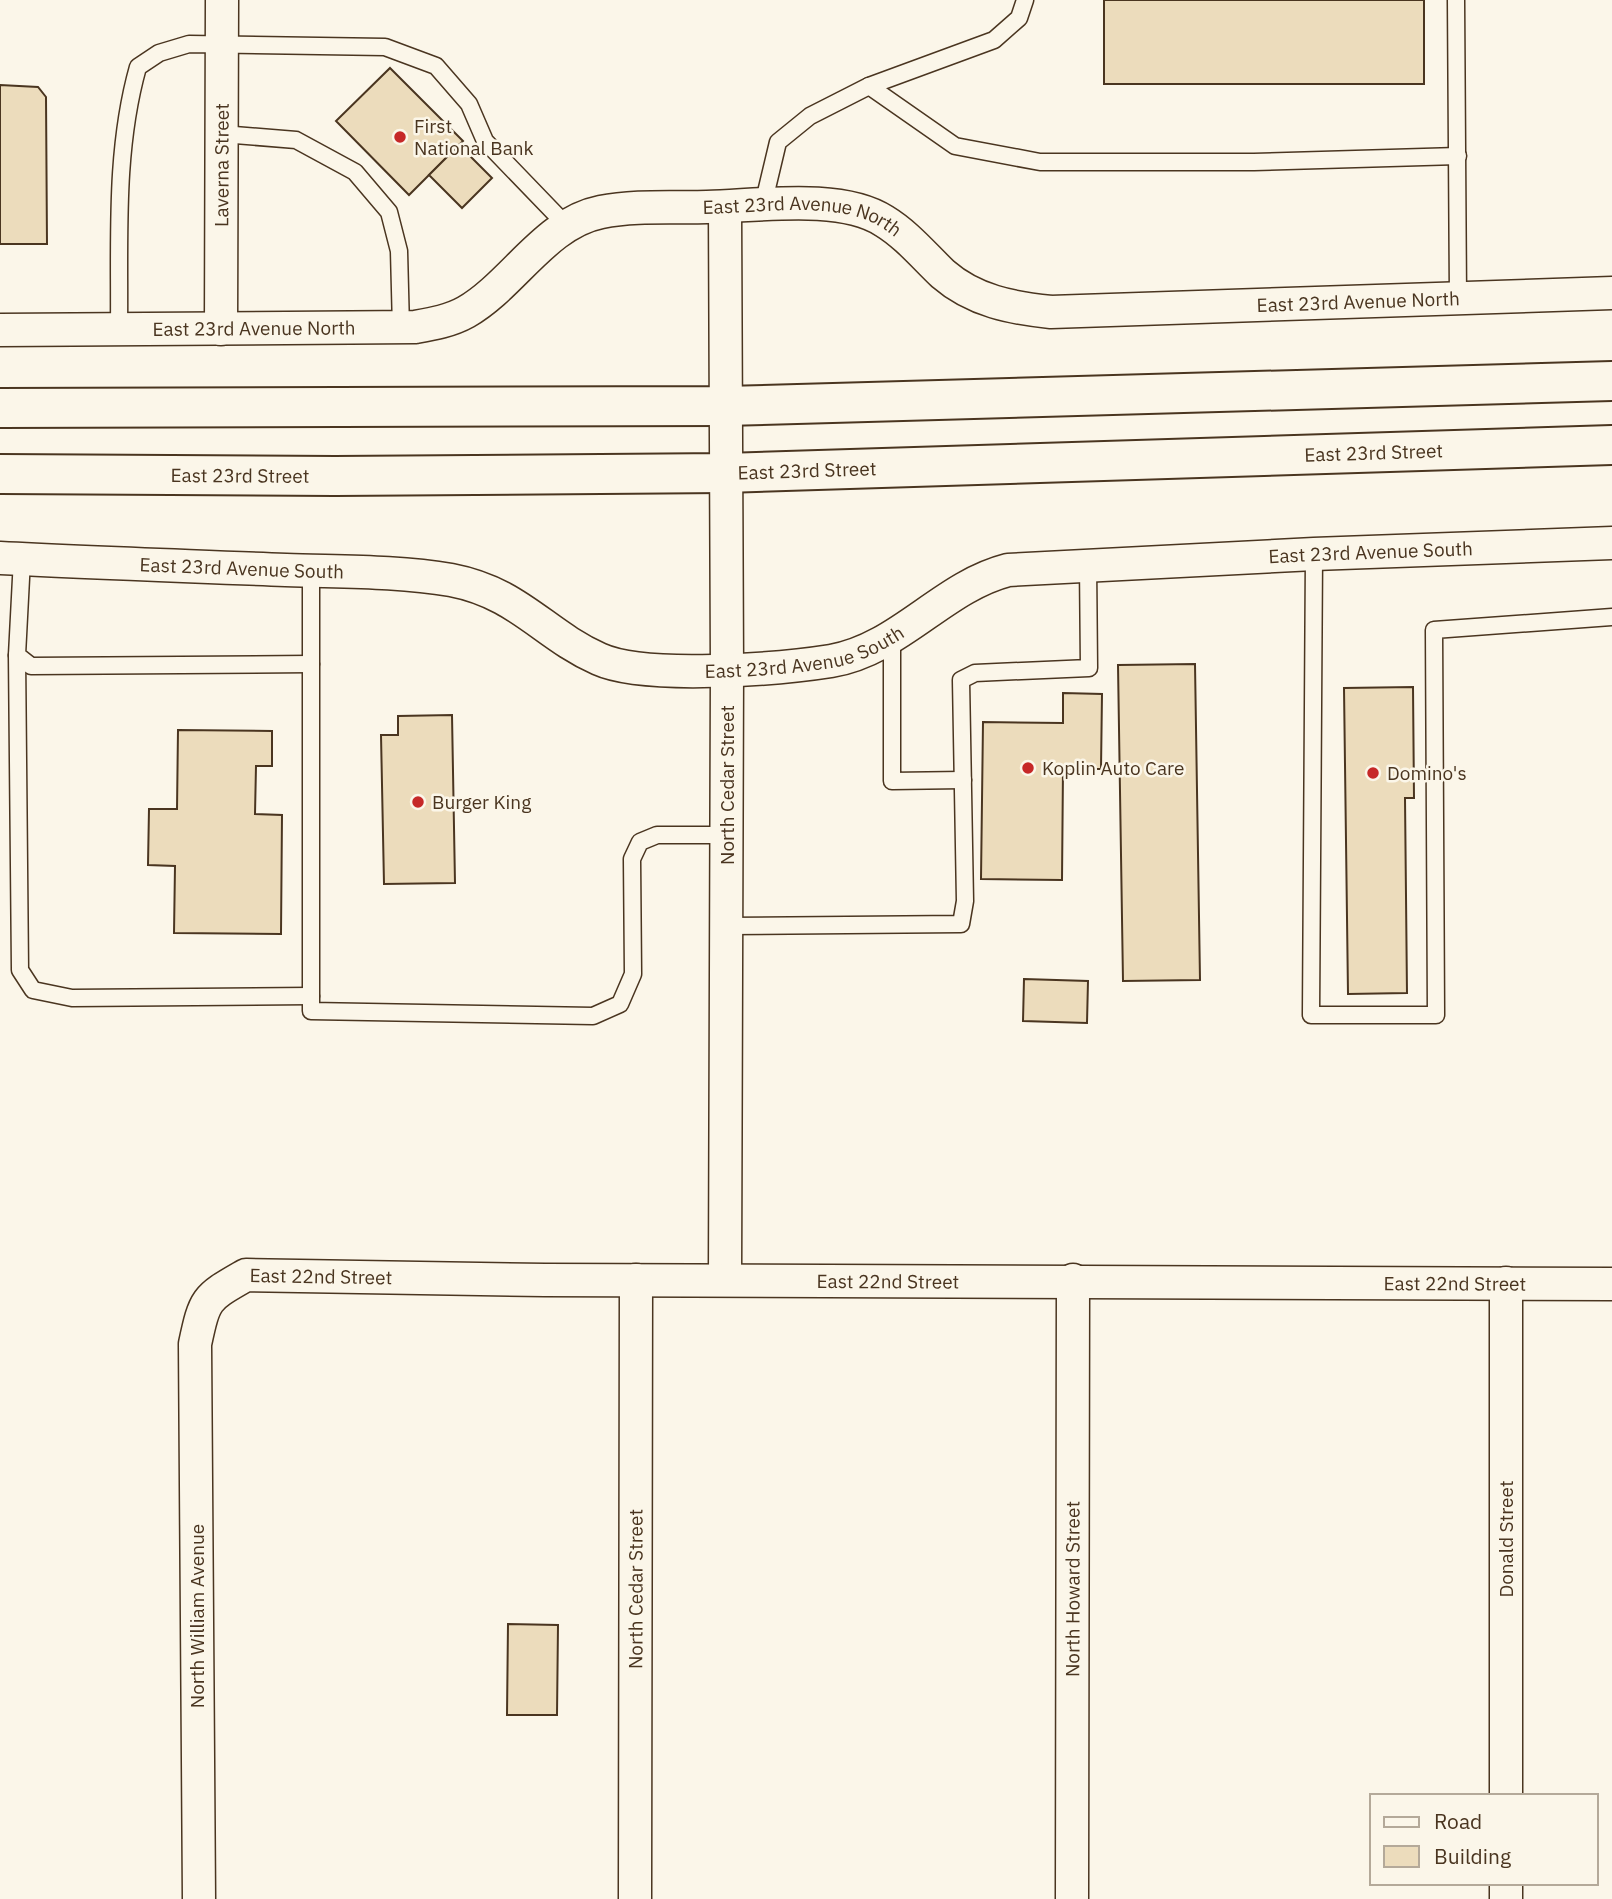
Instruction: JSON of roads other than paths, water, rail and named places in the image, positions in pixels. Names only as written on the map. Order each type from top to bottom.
[{"type":"main road","points":[[0,408],[725,406],[1612,381]]},
{"type":"main road","name":"East 23rd Street","points":[[0,474],[334,476],[725,473],[1612,445]]},
{"type":"street","name":"Laverna Street","points":[[222,0],[222,330]]},
{"type":"street","name":"East 23rd Avenue North","points":[[0,330],[401,328],[431,324],[467,311],[492,294],[567,226],[583,217],[615,210],[763,205],[811,204],[864,211],[884,220],[954,282],[972,294],[1020,309],[1051,312],[1612,293]]},
{"type":"street","name":"North Cedar Street","points":[[724,206],[727,669],[724,1280]]},
{"type":"street","name":"East 23rd Avenue South","points":[[11,559],[311,571],[451,580],[485,589],[523,608],[600,660],[657,670],[727,669],[832,661],[860,654],[892,637],[962,587],[984,576],[1009,570],[1088,564],[1612,543]]},
{"type":"street","name":"East 22nd Street","points":[[198,1333],[203,1307],[211,1295],[246,1275],[636,1280],[1612,1284]]},
{"type":"street","name":"North Cedar Street","points":[[635,1899],[636,1280]]},
{"type":"street","name":"North Howard Street","points":[[1072,1899],[1073,1280]]},
{"type":"street","name":"Donald Street","points":[[1506,1283],[1506,1794]]},
{"type":"street","name":"North William Avenue","points":[[198,1333],[199,1899]]},
{"type":"lane","points":[[763,205],[778,142],[810,116],[869,86],[994,40],[1019,18],[1025,0]]},
{"type":"lane","points":[[1456,0],[1458,298]]},
{"type":"lane","points":[[119,330],[121,154],[126,108],[138,66],[159,53],[189,44],[385,47],[436,66],[469,104],[485,141],[567,226]]},
{"type":"lane","points":[[869,86],[954,146],[1040,162],[1254,162],[1458,156]]},
{"type":"lane","points":[[222,134],[296,140],[355,172],[389,212],[399,251],[401,328]]},
{"type":"lane","points":[[1314,554],[1311,1015],[1436,1015],[1434,630],[1612,617]]},
{"type":"lane","points":[[11,559],[17,655],[20,970],[33,990],[72,998],[310,996]]},
{"type":"lane","points":[[726,926],[961,924],[965,901],[961,680],[975,673],[1089,668],[1088,564]]},
{"type":"lane","points":[[311,571],[310,1011],[593,1016],[620,1004],[633,974],[632,859],[640,842],[657,835],[727,835]]},
{"type":"lane","points":[[892,637],[892,781],[963,780]]},
{"type":"lane","points":[[17,655],[31,666],[311,664]]},
{"type":"place","name":"First National Bank","points":[[400,137]]},
{"type":"place","name":"Koplin Auto Care","points":[[1028,768]]},
{"type":"place","name":"Domino's","points":[[1373,773]]},
{"type":"place","name":"Burger King","points":[[418,802]]}]
